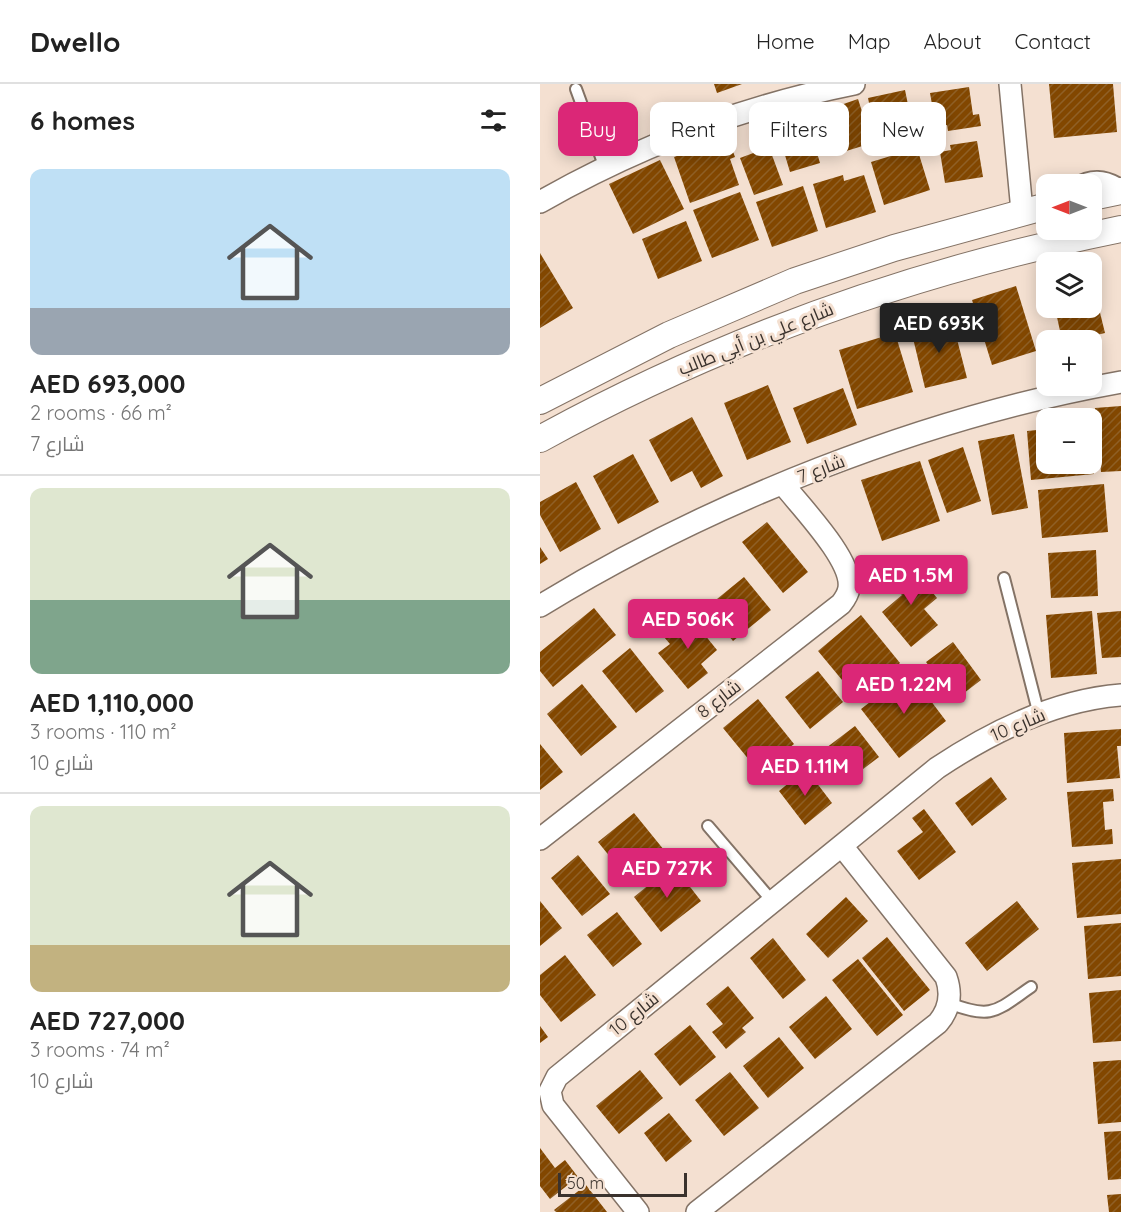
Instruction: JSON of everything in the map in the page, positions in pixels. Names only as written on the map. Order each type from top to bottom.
[{"type":"street","points":[[540,202],[605,168],[660,143],[773,104],[854,84]]},
{"type":"street","points":[[1010,84],[1022,211]]},
{"type":"street","points":[[1102,195],[1121,191]]},
{"type":"street","name":"شارع علي بن أبي طالب","points":[[540,400],[629,354],[795,281],[883,251],[1036,208]]},
{"type":"street","name":"شارع علي بن أبي طالب","points":[[540,439],[639,388],[766,333],[850,302],[966,266],[1121,229]]},
{"type":"street","points":[[754,298],[750,313],[752,320],[766,333]]},
{"type":"street","points":[[629,354],[640,357],[647,366],[647,378],[639,388]]},
{"type":"street","name":"شارع 7","points":[[540,606],[697,522],[783,484],[853,457],[1027,402],[1121,382]]},
{"type":"street","name":"شارع 8","points":[[540,839],[847,597],[849,580],[842,560],[783,484]]},
{"type":"street","name":"شارع 10","points":[[638,1212],[553,1105],[550,1094],[552,1084],[557,1077],[937,768],[989,736],[1039,715],[1090,700],[1121,696]]},
{"type":"street","points":[[697,1212],[938,1023],[946,1012],[949,1003],[949,987],[943,972],[842,846]]},
{"type":"lane","points":[[576,89],[605,168]]},
{"type":"lane","points":[[1102,177],[1121,185]]},
{"type":"lane","points":[[1004,578],[1039,715]]},
{"type":"lane","points":[[708,826],[773,902]]},
{"type":"lane","points":[[949,1003],[979,1013],[989,1012],[999,1009],[1031,987]]},
{"type":"building","points":[[714,84],[742,84],[717,93]]},
{"type":"building","points":[[1049,84],[1113,84],[1117,132],[1054,138]]},
{"type":"building","points":[[969,87],[973,115],[979,114],[981,126],[948,131],[946,102],[932,102],[930,93]]},
{"type":"building","points":[[905,90],[907,102],[869,102],[868,98]]},
{"type":"building","points":[[858,99],[861,108],[861,146],[849,150],[849,102]]},
{"type":"building","points":[[977,141],[983,177],[945,183],[941,156],[946,156],[946,151],[951,150],[950,145]]},
{"type":"building","points":[[749,155],[772,156],[783,185],[754,195],[740,158]]},
{"type":"building","points":[[735,156],[730,159],[739,185],[690,203],[674,157]]},
{"type":"building","points":[[785,156],[818,156],[820,163],[790,172]]},
{"type":"building","points":[[891,156],[919,156],[930,190],[884,205],[871,162]]},
{"type":"building","points":[[660,160],[684,209],[633,234],[609,184]]},
{"type":"building","points":[[843,175],[844,181],[864,175],[876,212],[826,228],[813,184]]},
{"type":"building","points":[[803,186],[818,231],[772,247],[756,202]]},
{"type":"building","points":[[740,192],[759,240],[712,258],[693,210]]},
{"type":"building","points":[[686,221],[702,261],[658,279],[642,239]]},
{"type":"building","points":[[540,253],[573,308],[540,328]]},
{"type":"building","points":[[1016,286],[1036,351],[992,365],[972,300]]},
{"type":"building","points":[[1057,318],[1101,318],[1105,333],[1102,334],[1102,330],[1060,330]]},
{"type":"building","points":[[952,320],[967,378],[925,388],[911,330]]},
{"type":"building","points":[[895,333],[913,392],[857,409],[839,350]]},
{"type":"building","points":[[768,385],[791,442],[747,460],[724,403]]},
{"type":"building","points":[[843,388],[857,425],[807,444],[793,408]]},
{"type":"building","points":[[1121,406],[1121,471],[1102,472],[1102,408],[1095,408]]},
{"type":"building","points":[[692,417],[723,476],[701,488],[692,471],[671,482],[649,440]]},
{"type":"building","points":[[1036,430],[1036,474],[1094,474],[1031,480],[1027,431]]},
{"type":"building","points":[[1014,434],[1028,508],[992,515],[978,441]]},
{"type":"building","points":[[963,447],[981,501],[947,513],[928,460]]},
{"type":"building","points":[[633,454],[659,502],[618,524],[593,476]]},
{"type":"building","points":[[920,461],[940,521],[882,541],[861,480]]},
{"type":"building","points":[[576,482],[601,529],[560,552],[540,515],[540,502]]},
{"type":"building","points":[[1104,484],[1108,532],[1042,538],[1038,490]]},
{"type":"building","points":[[767,522],[808,572],[783,593],[742,542]]},
{"type":"building","points":[[540,547],[548,559],[540,564]]},
{"type":"building","points":[[1096,550],[1098,596],[1051,598],[1048,553]]},
{"type":"building","points":[[908,562],[937,598],[924,609],[938,625],[911,647],[882,612],[902,595],[888,579]]},
{"type":"building","points":[[744,577],[771,610],[733,641],[706,608]]},
{"type":"building","points":[[594,608],[616,635],[553,687],[540,671],[540,652]]},
{"type":"building","points":[[696,610],[707,624],[700,629],[717,650],[701,664],[708,673],[688,689],[658,653],[670,644],[664,637]]},
{"type":"building","points":[[1092,611],[1097,674],[1051,678],[1046,615]]},
{"type":"building","points":[[1121,611],[1121,657],[1102,658],[1097,613]]},
{"type":"building","points":[[861,615],[900,663],[857,698],[818,651]]},
{"type":"building","points":[[953,642],[981,680],[955,700],[926,662]]},
{"type":"building","points":[[630,648],[664,691],[636,713],[602,671]]},
{"type":"building","points":[[818,671],[843,702],[810,729],[785,697]]},
{"type":"building","points":[[909,672],[946,721],[899,758],[861,709]]},
{"type":"building","points":[[582,684],[617,727],[581,756],[547,714]]},
{"type":"building","points":[[758,699],[794,744],[759,772],[723,728]]},
{"type":"building","points":[[855,726],[879,757],[850,779],[826,748]]},
{"type":"building","points":[[1121,729],[1121,746],[1117,746],[1120,778],[1067,783],[1064,733]]},
{"type":"building","points":[[540,744],[563,772],[540,790]]},
{"type":"building","points":[[806,769],[832,803],[805,825],[779,791]]},
{"type":"building","points":[[991,777],[1007,799],[972,826],[955,803]]},
{"type":"building","points":[[1113,789],[1114,801],[1103,802],[1105,830],[1112,829],[1113,844],[1072,847],[1067,792]]},
{"type":"building","points":[[924,809],[956,852],[919,880],[897,851],[923,832],[912,818]]},
{"type":"building","points":[[634,813],[664,850],[628,879],[598,842]]},
{"type":"building","points":[[578,855],[610,894],[582,916],[551,878]]},
{"type":"building","points":[[1121,859],[1121,914],[1077,918],[1072,863]]},
{"type":"building","points":[[673,865],[701,901],[661,932],[634,897]]},
{"type":"building","points":[[846,897],[868,921],[828,958],[806,934]]},
{"type":"building","points":[[540,901],[562,928],[540,946]]},
{"type":"building","points":[[1017,901],[1039,929],[987,971],[965,943]]},
{"type":"building","points":[[617,912],[642,944],[613,967],[587,935]]},
{"type":"building","points":[[1121,923],[1121,976],[1088,979],[1084,926]]},
{"type":"building","points":[[887,937],[930,990],[904,1011],[862,958]]},
{"type":"building","points":[[773,938],[806,980],[783,999],[750,958]]},
{"type":"building","points":[[565,955],[596,995],[561,1022],[540,995],[540,975]]},
{"type":"building","points":[[858,959],[903,1015],[877,1036],[832,980]]},
{"type":"building","points":[[728,986],[754,1018],[742,1028],[746,1032],[726,1049],[712,1032],[723,1024],[706,1004]]},
{"type":"building","points":[[1121,990],[1121,1041],[1093,1043],[1089,993]]},
{"type":"building","points":[[826,996],[852,1029],[815,1059],[789,1027]]},
{"type":"building","points":[[690,1025],[716,1057],[680,1086],[654,1054]]},
{"type":"building","points":[[540,1026],[548,1037],[540,1043]]},
{"type":"building","points":[[779,1037],[804,1068],[768,1098],[743,1066]]},
{"type":"building","points":[[1121,1060],[1121,1122],[1098,1124],[1093,1062]]},
{"type":"building","points":[[640,1070],[663,1098],[619,1134],[596,1106]]},
{"type":"building","points":[[730,1072],[759,1108],[724,1136],[695,1100]]},
{"type":"building","points":[[669,1113],[692,1141],[666,1162],[644,1133]]},
{"type":"building","points":[[1121,1131],[1121,1179],[1108,1180],[1104,1132]]},
{"type":"building","points":[[540,1148],[555,1168],[565,1160],[578,1177],[550,1199],[540,1186]]},
{"type":"building","points":[[586,1185],[607,1212],[556,1212],[554,1210]]},
{"type":"building","points":[[1121,1194],[1121,1212],[1109,1212],[1107,1195]]}]
